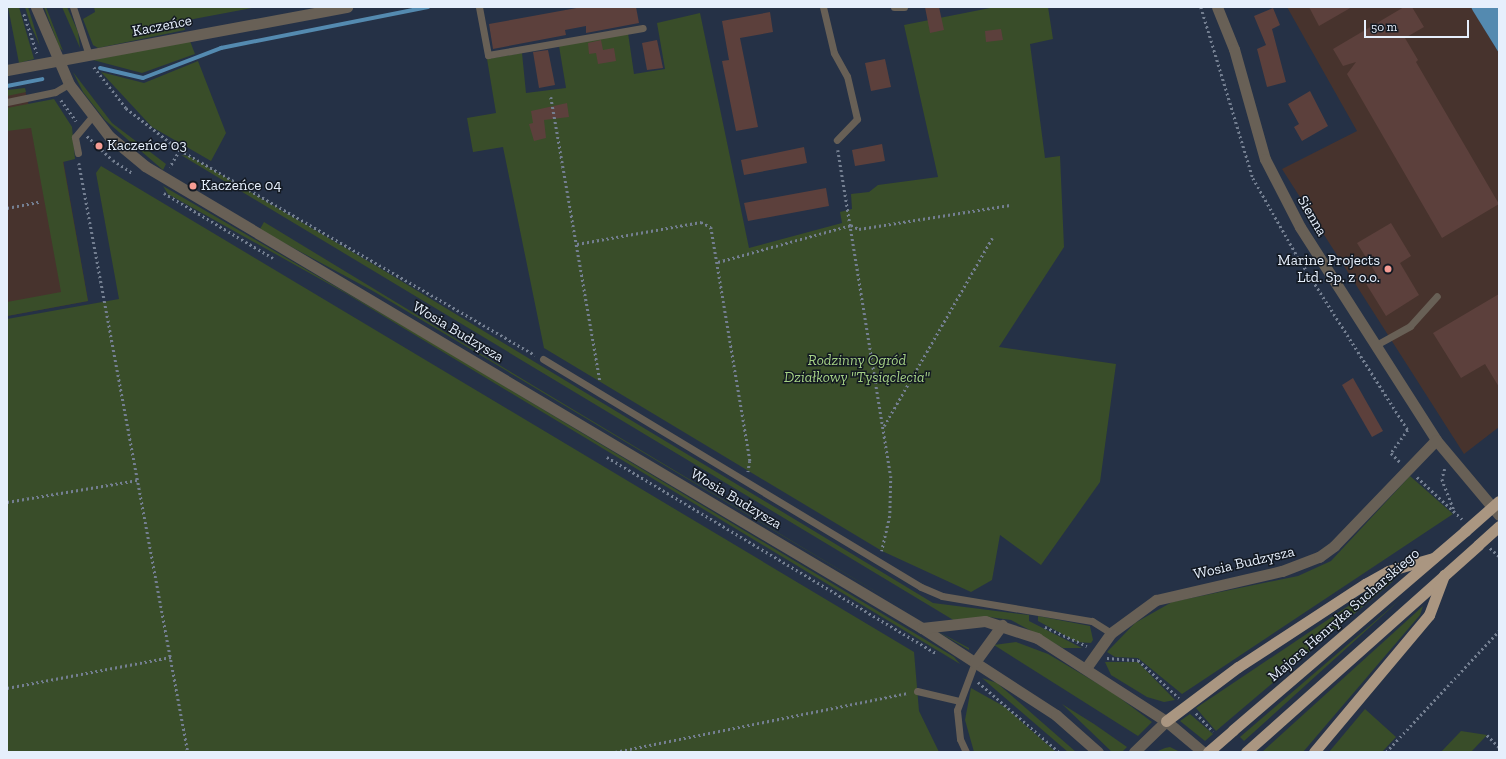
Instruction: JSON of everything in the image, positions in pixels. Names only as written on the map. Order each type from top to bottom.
[{"type":"highway","name":"Majora Henryka Sucharskiego","points":[[1208,752],[1499,501]]},
{"type":"highway","points":[[1248,750],[1499,526]]},
{"type":"highway","points":[[1166,721],[1186,704],[1365,584],[1388,571],[1433,558]]},
{"type":"highway","points":[[1314,752],[1429,615],[1445,573]]},
{"type":"street","name":"Wosia Budzysza","points":[[36,7],[57,62],[69,84],[92,117],[129,153],[163,178],[394,311],[922,628],[1056,715],[1098,752]]},
{"type":"street","name":"Kaczeńce","points":[[8,67],[57,62],[347,7]]},
{"type":"street","name":"Sienna","points":[[1217,7],[1234,49],[1258,139],[1276,184],[1436,440],[1499,515]]},
{"type":"street","name":"Wosia Budzysza","points":[[1086,668],[1111,634],[1156,600],[1282,571],[1319,557],[1334,546],[1436,440]]},
{"type":"street","points":[[922,628],[985,621],[1002,625],[1037,638],[1086,668],[1166,721],[1203,752]]},
{"type":"street","points":[[976,662],[1002,625]]},
{"type":"street","points":[[1134,752],[1166,721]]},
{"type":"lane","points":[[74,7],[89,55]]},
{"type":"lane","points":[[479,7],[488,55],[643,28]]},
{"type":"lane","points":[[823,7],[857,120],[837,140]]},
{"type":"lane","points":[[894,7],[904,7]]},
{"type":"lane","points":[[7,102],[55,92],[69,84]]},
{"type":"lane","points":[[78,153],[74,137],[92,117]]},
{"type":"lane","points":[[1376,345],[1410,326],[1436,296]]},
{"type":"lane","points":[[543,359],[595,393],[745,483],[942,596],[1092,621],[1111,634]]},
{"type":"lane","points":[[966,752],[956,723],[958,701],[976,662]]},
{"type":"lane","points":[[916,691],[958,701]]},
{"type":"path","points":[[22,7],[38,54]]},
{"type":"path","points":[[89,55],[101,78],[123,105],[180,150],[543,359]]},
{"type":"path","points":[[551,97],[601,378],[595,393]]},
{"type":"path","points":[[837,140],[883,426],[892,497],[879,561]]},
{"type":"path","points":[[163,178],[180,150]]},
{"type":"path","points":[[78,153],[188,752]]},
{"type":"path","points":[[169,196],[275,260]]},
{"type":"path","points":[[7,208],[39,202]]},
{"type":"path","points":[[718,262],[851,225],[859,229],[1010,205]]},
{"type":"path","points":[[577,244],[701,222],[711,227],[750,461],[745,483]]},
{"type":"path","points":[[883,426],[992,238]]},
{"type":"path","points":[[601,453],[944,658]]},
{"type":"path","points":[[1445,469],[1442,479],[1455,512]]},
{"type":"path","points":[[7,502],[138,480]]},
{"type":"path","points":[[1034,611],[1033,621],[1111,659],[1138,660],[1217,735]]},
{"type":"path","points":[[1386,752],[1499,631]]},
{"type":"path","points":[[7,688],[171,657]]},
{"type":"path","points":[[969,675],[1004,702],[1059,752]]},
{"type":"path","points":[[615,752],[916,691]]},
{"type":"path","points":[[1487,735],[1499,747]]},
{"type":"shaded area","points":[[1287,7],[1471,7],[1499,53],[1499,427],[1464,454],[1282,169],[1357,131]]},
{"type":"shaded area","points":[[25,90],[31,114],[55,114],[88,301],[7,316],[7,94]]},
{"type":"green space","points":[[8,7],[19,7],[34,59],[19,63]]},
{"type":"green space","points":[[25,7],[28,7],[40,46],[31,26]]},
{"type":"green space","points":[[44,7],[46,7],[63,51],[59,47]]},
{"type":"green space","points":[[62,7],[67,7],[78,32],[80,48]]},
{"type":"green space","points":[[94,7],[258,7],[183,21],[185,30],[98,48],[93,45],[83,19],[95,12]]},
{"type":"green space","name":"Rodzinny Ogród Działkowy \"Tysiąclecia\"","points":[[995,7],[1048,7],[1053,39],[1030,44],[1045,158],[1060,156],[1064,247],[999,347],[1116,364],[1100,482],[1041,565],[1000,535],[992,580],[971,592],[882,551],[544,348],[503,147],[473,152],[467,118],[496,113],[487,59],[522,53],[526,93],[566,88],[559,46],[628,33],[634,74],[665,69],[657,23],[700,13],[749,248],[842,223],[840,212],[852,209],[851,194],[869,192],[878,185],[938,177],[904,25]]},
{"type":"green space","points":[[190,41],[195,54],[142,73],[93,60]]},
{"type":"green space","points":[[198,61],[226,133],[211,161],[152,127],[101,72],[144,83]]},
{"type":"green space","points":[[73,72],[112,123],[166,164],[163,170],[105,120],[83,92]]},
{"type":"green space","points":[[25,88],[26,92],[7,96],[7,90]]},
{"type":"green space","points":[[54,99],[72,127],[75,159],[63,162],[88,301],[7,316],[7,302],[61,292],[31,128],[7,131],[7,108]]},
{"type":"green space","points":[[181,155],[189,156],[378,267],[933,603],[1029,615],[1029,621],[1082,648],[1063,648],[1011,620],[989,617],[955,621]]},
{"type":"green space","points":[[101,166],[914,652],[919,711],[939,752],[7,752],[7,319],[119,299],[96,173]]},
{"type":"green space","points":[[163,186],[441,348],[954,657],[960,664],[347,294],[168,194]]},
{"type":"green space","points":[[264,222],[922,619],[373,291],[260,229]]},
{"type":"green space","points":[[1410,476],[1453,514],[1182,694],[1138,658],[1115,657],[1107,652],[1135,623],[1172,602],[1298,576],[1331,561]]},
{"type":"green space","points":[[1393,576],[1393,581],[1216,731],[1196,708]]},
{"type":"green space","points":[[1402,598],[1244,741],[1240,737]]},
{"type":"green space","points":[[1423,606],[1420,615],[1303,752],[1262,752]]},
{"type":"green space","points":[[1038,616],[1090,626],[1093,640],[1091,643],[1077,642],[1038,621]]},
{"type":"green space","points":[[937,631],[969,648],[969,650]]},
{"type":"green space","points":[[1016,642],[1048,654],[1112,692],[1152,722],[1138,736],[994,645]]},
{"type":"green space","points":[[1105,662],[1138,662],[1175,700],[1164,702],[1147,697],[1111,675]]},
{"type":"green space","points":[[982,678],[997,683],[1076,752],[1068,752]]},
{"type":"green space","points":[[971,688],[1005,707],[1056,752],[974,752],[965,720]]},
{"type":"green space","points":[[1062,704],[1127,747],[1122,752],[1112,752]]},
{"type":"green space","points":[[1365,709],[1396,737],[1382,752],[1329,752]]},
{"type":"green space","points":[[1190,714],[1213,734],[1205,741],[1180,721]]},
{"type":"green space","points":[[1461,731],[1487,735],[1471,752],[1441,752]]},
{"type":"green space","points":[[1170,747],[1180,752],[1158,751],[1165,748]]},
{"type":"water","points":[[1471,7],[1499,7],[1499,53],[1473,11]]},
{"type":"building","points":[[582,7],[636,7],[639,23],[586,33],[586,26],[565,30],[566,35],[493,49],[489,24]]},
{"type":"building","points":[[925,7],[939,7],[944,30],[930,33]]},
{"type":"building","points":[[1309,7],[1352,7],[1319,26]]},
{"type":"building","points":[[1404,7],[1412,7],[1424,27],[1405,38],[1418,60],[1416,62],[1499,204],[1442,238],[1347,74],[1356,62],[1343,66],[1333,49]]},
{"type":"building","points":[[1273,8],[1280,25],[1272,29],[1286,82],[1267,87],[1257,49],[1266,45],[1254,16]]},
{"type":"building","points":[[770,12],[773,32],[740,38],[758,127],[736,131],[722,61],[729,60],[722,21]]},
{"type":"building","points":[[1001,29],[1003,40],[986,42],[985,31]]},
{"type":"building","points":[[601,40],[603,50],[614,48],[616,61],[598,64],[596,53],[589,54],[588,43]]},
{"type":"building","points":[[657,40],[663,68],[647,70],[642,43]]},
{"type":"building","points":[[548,50],[555,85],[539,88],[533,52]]},
{"type":"building","points":[[885,59],[891,87],[871,91],[865,63]]},
{"type":"building","points":[[1310,91],[1328,126],[1302,141],[1294,127],[1299,124],[1288,104]]},
{"type":"building","points":[[567,103],[569,117],[544,120],[546,138],[534,141],[529,124],[533,123],[531,111]]},
{"type":"building","points":[[882,144],[885,161],[855,166],[852,150]]},
{"type":"building","points":[[804,147],[807,163],[744,175],[741,160]]},
{"type":"building","points":[[826,188],[829,206],[748,221],[744,203]]},
{"type":"building","name":"Marine Projects Ltd. Sp. z o.o.","points":[[1391,223],[1411,256],[1400,263],[1419,295],[1386,316],[1365,282],[1377,275],[1357,243]]},
{"type":"building","points":[[1499,294],[1499,387],[1485,364],[1461,378],[1433,333]]},
{"type":"building","points":[[1353,378],[1383,431],[1372,437],[1342,385]]},
{"type":"waterway","points":[[100,68],[143,78],[221,48],[428,7]]},
{"type":"waterway","points":[[7,86],[42,79]]},
{"type":"place","name":"Kaczeńce 03","points":[[99,146]]},
{"type":"place","name":"Kaczeńce 04","points":[[193,186]]},
{"type":"place","name":"Marine Projects Ltd. Sp. z o.o.","points":[[1388,269]]}]
